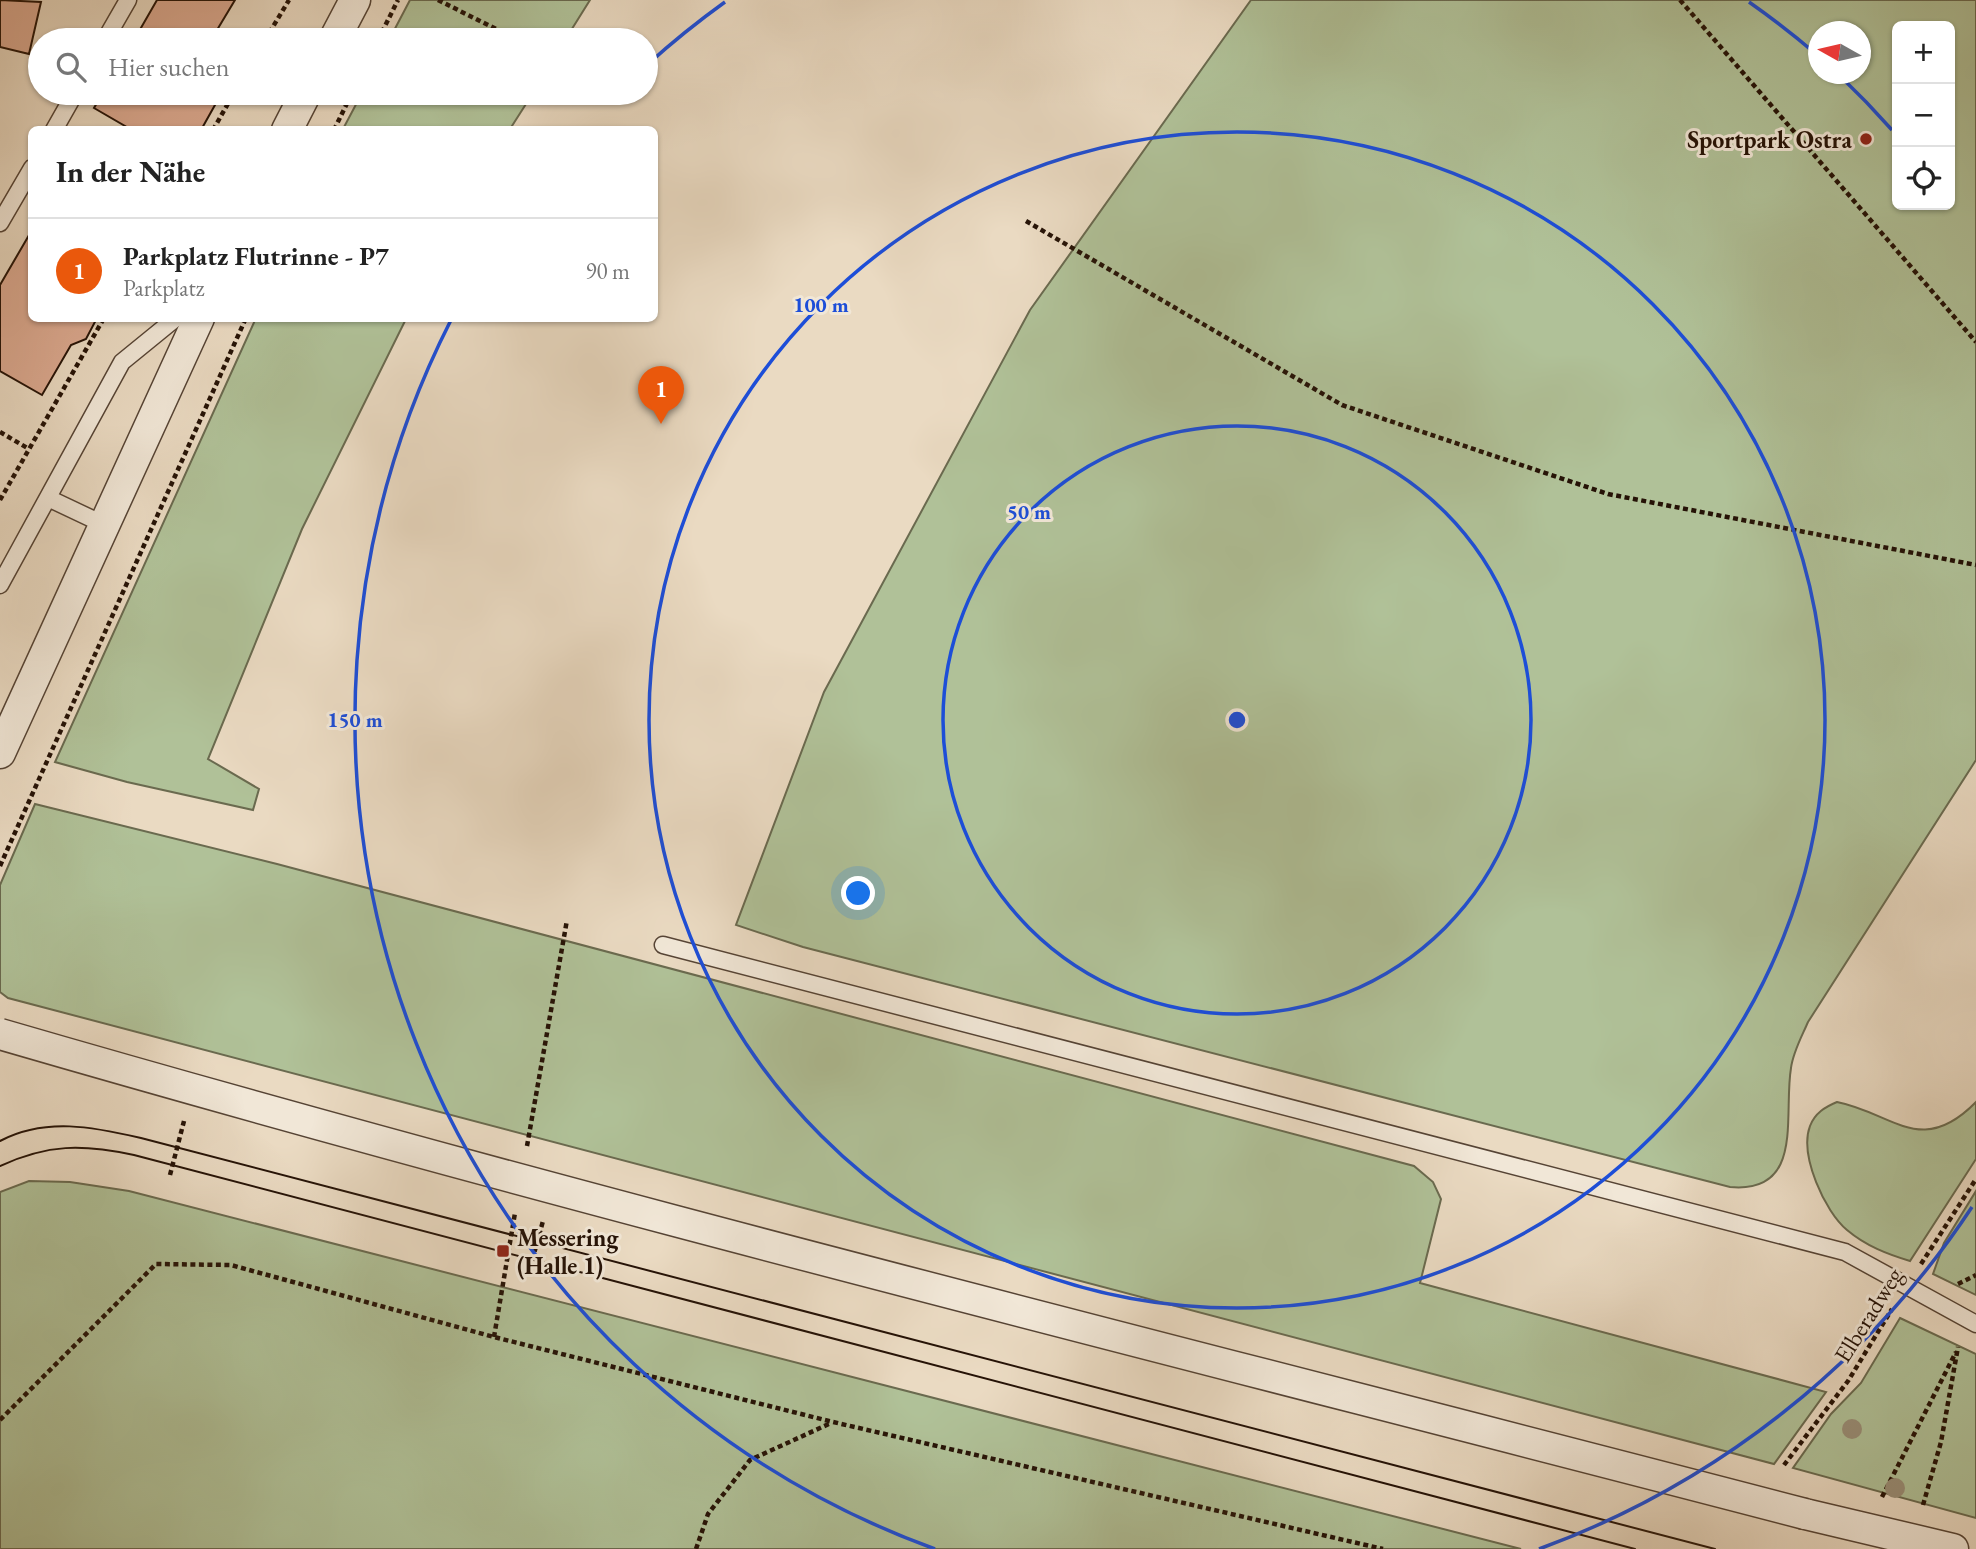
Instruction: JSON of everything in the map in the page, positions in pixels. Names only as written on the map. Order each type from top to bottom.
[{"type":"street","points":[[340,28],[355,0]]},
{"type":"street","points":[[289,126],[300,105]]},
{"type":"street","points":[[0,753],[197,322]]},
{"type":"street","points":[[0,1034],[193,1090],[552,1187],[1805,1514],[1953,1549]]},
{"type":"lane","points":[[112,28],[128,0]]},
{"type":"lane","points":[[56,126],[68,105]]},
{"type":"lane","points":[[0,223],[28,175]]},
{"type":"lane","points":[[0,585],[122,362],[171,322]]},
{"type":"lane","points":[[48,498],[105,525]]},
{"type":"lane","points":[[663,945],[1845,1252],[1905,1288],[1971,1321]]},
{"type":"path","points":[[272,28],[289,0]]},
{"type":"path","points":[[384,28],[398,0]]},
{"type":"path","points":[[438,0],[494,28]]},
{"type":"path","points":[[1680,0],[1976,342]]},
{"type":"path","points":[[214,126],[227,105]]},
{"type":"path","points":[[336,126],[346,105]]},
{"type":"path","points":[[1026,221],[1342,405],[1608,494],[1976,565]]},
{"type":"path","points":[[0,500],[102,322]]},
{"type":"path","points":[[0,866],[244,322]]},
{"type":"path","points":[[0,432],[29,449]]},
{"type":"path","points":[[527,1148],[567,920]]},
{"type":"path","points":[[170,1175],[193,1090]]},
{"type":"path","name":"Elberadweg","points":[[1784,1465],[1848,1381],[1976,1179]]},
{"type":"path","points":[[530,1268],[552,1187]]},
{"type":"path","points":[[494,1337],[517,1202]]},
{"type":"path","points":[[0,1420],[156,1264],[231,1265],[494,1337],[833,1422],[1383,1549]]},
{"type":"path","points":[[1867,1528],[1971,1321]]},
{"type":"path","points":[[1924,1502],[1941,1442],[1958,1349]]},
{"type":"path","points":[[696,1549],[708,1514],[750,1460],[833,1422]]},
{"type":"green space","points":[[410,0],[590,0],[572,28],[395,28]]},
{"type":"green space","points":[[1251,0],[1976,0],[1976,760],[1808,1022],[1792,1062],[1786,1148],[1780,1165],[1770,1178],[1754,1186],[1730,1187],[803,947],[736,925],[824,692],[1030,310]]},
{"type":"green space","points":[[356,105],[525,105],[512,126],[345,126]]},
{"type":"green space","points":[[254,322],[405,322],[302,529],[208,759],[259,789],[253,810],[127,782],[55,762]]},
{"type":"green space","points":[[35,804],[277,864],[1414,1166],[1433,1182],[1441,1199],[1420,1283],[1826,1392],[1774,1464],[8,998],[0,992],[0,885]]},
{"type":"green space","points":[[1837,1102],[1857,1107],[1891,1122],[1923,1130],[1957,1119],[1976,1102],[1976,1159],[1910,1261],[1877,1249],[1854,1236],[1830,1210],[1816,1182],[1808,1152],[1810,1126],[1818,1114]]},
{"type":"green space","points":[[29,1181],[70,1182],[129,1191],[1521,1549],[0,1549],[0,1192]]},
{"type":"green space","points":[[1976,1191],[1976,1295],[1933,1274],[1944,1243]]},
{"type":"green space","points":[[1900,1318],[1976,1354],[1976,1518],[1793,1468],[1831,1414],[1861,1383]]},
{"type":"building","points":[[0,0],[41,2],[35,28],[28,28],[28,54],[0,47]]},
{"type":"building","points":[[157,0],[235,0],[218,28],[141,28]]},
{"type":"building","points":[[96,105],[215,105],[203,126],[125,126],[94,108]]},
{"type":"building","points":[[28,237],[28,322],[95,322],[86,339],[71,345],[42,395],[0,371],[0,285]]},
{"type":"tram line","points":[[0,1141],[34,1129],[70,1126],[141,1138],[1715,1549]]},
{"type":"tram line","points":[[0,1166],[34,1153],[65,1148],[98,1149],[134,1155],[1635,1549]]},
{"type":"place","name":"Sportpark Ostra","points":[[1866,139]]},
{"type":"place","name":"Parkplatz Flutrinne - P7","points":[[661,424]]},
{"type":"place","name":"Messering (Halle 1)","points":[[503,1251]]}]
